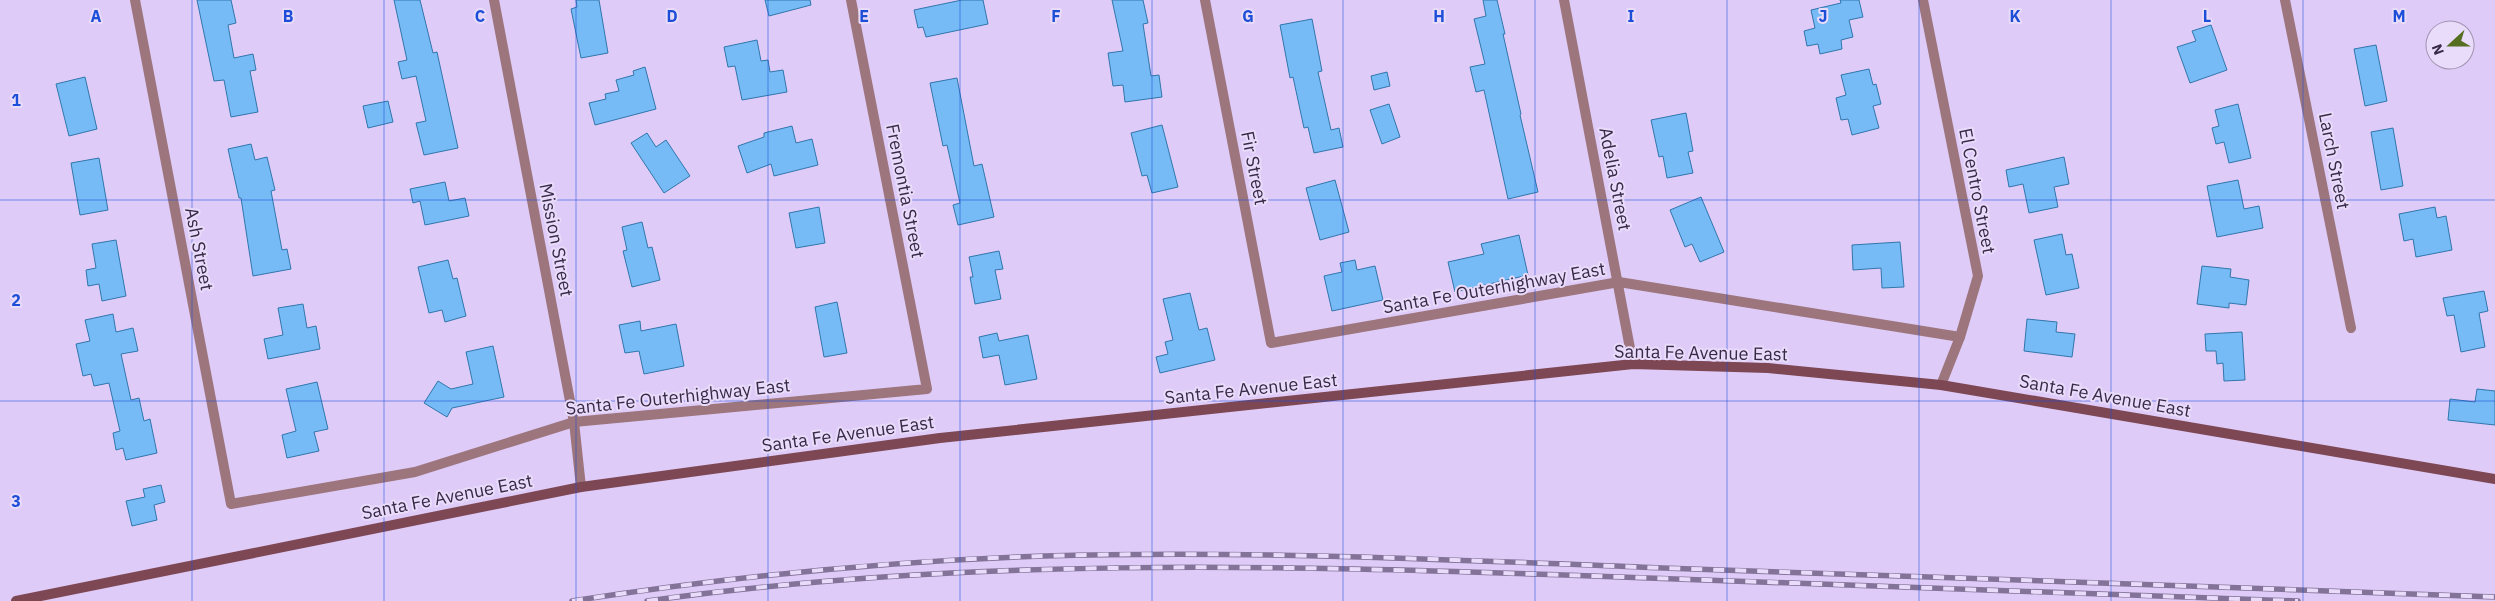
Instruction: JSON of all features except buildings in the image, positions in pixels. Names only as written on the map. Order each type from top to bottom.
[{"type":"street","name":"Ash Street","points":[[134,0],[231,504]]},
{"type":"street","name":"Mission Street","points":[[494,0],[574,422],[581,487]]},
{"type":"street","name":"Fremontia Street","points":[[851,0],[927,389]]},
{"type":"street","name":"Fir Street","points":[[1205,0],[1271,343]]},
{"type":"street","name":"Adelia Street","points":[[1564,0],[1619,282],[1633,364]]},
{"type":"street","name":"El Centro Street","points":[[1923,0],[1978,276],[1960,337],[1941,385]]},
{"type":"street","name":"Larch Street","points":[[2285,0],[2352,328]]},
{"type":"street","name":"Santa Fe Outerhighway East","points":[[1271,343],[1619,282],[1960,337]]},
{"type":"street","name":"Santa Fe Avenue East","points":[[16,601],[581,487],[940,438],[1633,364],[1768,368],[1941,385],[2495,479]]},
{"type":"street","name":"Santa Fe Outerhighway East","points":[[231,504],[415,472],[574,422],[927,389]]},
{"type":"railway","points":[[572,601],[807,571],[985,558],[1121,554],[1431,559],[2495,597]]},
{"type":"railway","points":[[647,601],[765,587],[883,577],[1001,571],[1237,567],[1474,572],[2298,601]]}]
